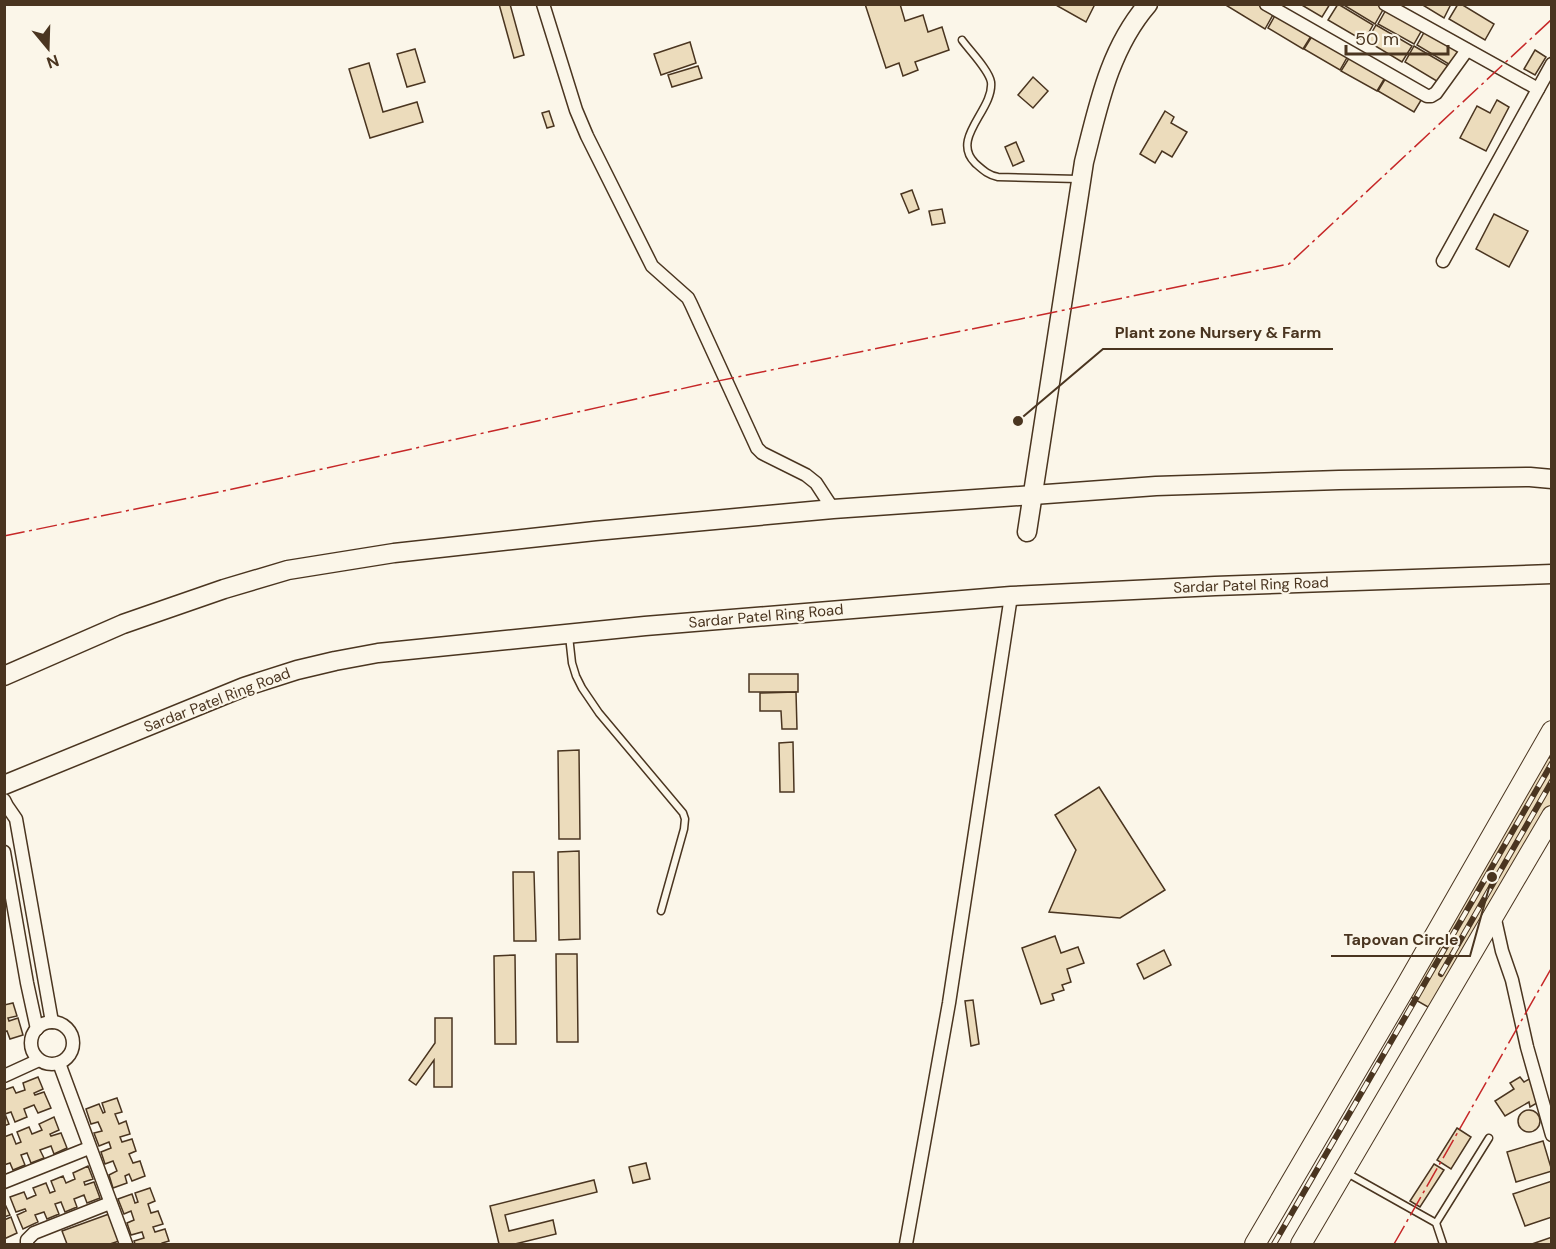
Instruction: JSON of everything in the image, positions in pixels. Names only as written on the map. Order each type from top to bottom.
[{"type":"main road","points":[[1255,1245],[1551,731]]},
{"type":"main road","points":[[1301,1245],[1551,816]]},
{"type":"street","points":[[543,4],[576,110],[652,266],[692,304],[757,448],[816,483],[833,509]]},
{"type":"street","points":[[1027,532],[1084,162],[1099,103],[1116,53],[1148,4]]},
{"type":"street","points":[[1266,4],[1427,96],[1436,93],[1467,50]]},
{"type":"street","points":[[1385,4],[1538,89]]},
{"type":"street","points":[[1443,261],[1551,64]]},
{"type":"street","points":[[4,676],[123,624],[224,589],[288,570],[406,551],[833,509],[1156,486],[1339,480],[1530,477],[1551,479]]},
{"type":"street","name":"Sardar Patel Ring Road","points":[[4,785],[244,687],[297,670],[378,653],[657,625],[1011,596],[1551,574]]},
{"type":"street","points":[[906,1245],[949,1003],[1011,596]]},
{"type":"street","points":[[5,805],[16,819],[52,1022]]},
{"type":"street","points":[[4,852],[37,1029]]},
{"type":"street","points":[[1493,914],[1551,1135]]},
{"type":"street","points":[[52,1022],[63,1025],[72,1035],[73,1049],[70,1055],[58,1064],[39,1060],[31,1048],[31,1041],[37,1029],[52,1022]]},
{"type":"street","points":[[4,1076],[39,1060]]},
{"type":"street","points":[[58,1064],[126,1245]]},
{"type":"street","points":[[4,1182],[89,1148]]},
{"type":"street","points":[[27,1245],[27,1240],[34,1233],[110,1203]]},
{"type":"lane","points":[[962,40],[988,74],[991,82],[988,96],[967,141],[969,156],[992,176],[1082,179]]},
{"type":"lane","points":[[569,634],[572,663],[582,688],[598,713],[683,813],[685,819],[661,911]]},
{"type":"lane","points":[[1436,1223],[1488,1138]]},
{"type":"lane","points":[[1344,1171],[1436,1223],[1443,1245]]},
{"type":"building","points":[[499,4],[510,4],[524,55],[514,58]]},
{"type":"building","points":[[865,4],[900,4],[905,21],[923,15],[928,32],[942,27],[949,50],[915,62],[918,70],[903,76],[899,63],[886,68]]},
{"type":"building","points":[[1054,4],[1095,4],[1086,22]]},
{"type":"building","points":[[1224,4],[1258,4],[1274,13],[1265,29]]},
{"type":"building","points":[[1300,4],[1330,4],[1322,17]]},
{"type":"building","points":[[1338,4],[1373,25],[1364,41],[1328,20]]},
{"type":"building","points":[[1342,4],[1379,4],[1384,8],[1375,24]]},
{"type":"building","points":[[1421,4],[1451,4],[1444,18]]},
{"type":"building","points":[[1458,4],[1494,24],[1485,40],[1449,19]]},
{"type":"building","points":[[1387,8],[1423,28],[1414,44],[1378,24]]},
{"type":"building","points":[[1277,12],[1313,33],[1303,49],[1268,28]]},
{"type":"building","points":[[1376,25],[1412,46],[1402,62],[1367,41]]},
{"type":"building","points":[[1426,29],[1461,50],[1452,66],[1417,45]]},
{"type":"building","points":[[1314,33],[1349,54],[1340,70],[1304,49]]},
{"type":"building","points":[[690,42],[696,63],[661,75],[654,54]]},
{"type":"building","points":[[1414,46],[1450,67],[1440,83],[1405,62]]},
{"type":"building","points":[[415,49],[425,82],[407,87],[397,54]]},
{"type":"building","points":[[1535,50],[1546,57],[1535,75],[1524,69]]},
{"type":"building","points":[[1351,55],[1386,76],[1377,91],[1341,71]]},
{"type":"building","points":[[369,63],[383,112],[417,102],[423,122],[370,138],[349,69]]},
{"type":"building","points":[[698,66],[702,78],[672,87],[668,75]]},
{"type":"building","points":[[1387,76],[1423,97],[1414,112],[1378,91]]},
{"type":"building","points":[[1033,77],[1048,91],[1033,108],[1018,95]]},
{"type":"building","points":[[1497,100],[1509,107],[1486,151],[1460,138],[1477,106],[1490,113]]},
{"type":"building","points":[[549,111],[554,126],[547,128],[542,113]]},
{"type":"building","points":[[1165,111],[1174,117],[1171,123],[1187,132],[1172,157],[1162,151],[1155,163],[1140,154]]},
{"type":"building","points":[[1016,142],[1024,161],[1013,166],[1005,147]]},
{"type":"building","points":[[912,190],[919,209],[909,213],[901,194]]},
{"type":"building","points":[[942,209],[945,223],[932,225],[929,211]]},
{"type":"building","points":[[1494,214],[1528,231],[1509,267],[1476,249]]},
{"type":"building","points":[[749,674],[798,674],[798,692],[749,692]]},
{"type":"building","points":[[796,692],[797,729],[782,729],[781,711],[760,711],[760,693]]},
{"type":"building","points":[[793,742],[794,792],[780,792],[779,743]]},
{"type":"building","points":[[579,750],[580,839],[559,839],[558,751]]},
{"type":"building","points":[[1541,753],[1552,759],[1552,815],[1435,1011],[1400,991]]},
{"type":"building","points":[[1099,787],[1165,890],[1120,918],[1049,912],[1076,850],[1055,815]]},
{"type":"building","points":[[579,851],[580,939],[559,940],[558,852]]},
{"type":"building","points":[[513,872],[534,872],[536,941],[514,941]]},
{"type":"building","points":[[1055,936],[1061,953],[1078,947],[1084,963],[1067,969],[1071,982],[1062,985],[1064,990],[1052,994],[1054,1000],[1041,1004],[1022,948]]},
{"type":"building","points":[[1164,950],[1171,965],[1144,979],[1137,964]]},
{"type":"building","points":[[556,954],[577,954],[578,1042],[557,1042]]},
{"type":"building","points":[[515,955],[516,1044],[495,1044],[494,956]]},
{"type":"building","points":[[973,1000],[979,1044],[971,1046],[965,1001]]},
{"type":"building","points":[[13,1003],[17,1016],[8,1018],[9,1021],[18,1018],[23,1035],[10,1039],[7,1031],[4,1032],[4,1005]]},
{"type":"building","points":[[435,1018],[452,1018],[452,1087],[434,1087],[434,1060],[416,1085],[409,1080],[435,1043]]},
{"type":"building","points":[[38,1077],[43,1089],[34,1093],[35,1095],[44,1092],[51,1108],[38,1113],[34,1105],[24,1109],[27,1117],[15,1122],[11,1112],[5,1114],[9,1124],[4,1126],[4,1090],[13,1087],[16,1093],[25,1090],[23,1083]]},
{"type":"building","points":[[1520,1077],[1524,1082],[1531,1078],[1537,1103],[1530,1107],[1529,1102],[1505,1116],[1495,1101],[1514,1089],[1510,1083]]},
{"type":"building","points":[[117,1098],[122,1112],[115,1114],[119,1124],[126,1121],[130,1134],[120,1137],[122,1142],[132,1139],[136,1151],[129,1154],[133,1163],[140,1161],[145,1176],[132,1181],[129,1174],[125,1176],[127,1183],[113,1188],[109,1175],[117,1171],[113,1161],[105,1164],[101,1152],[111,1148],[109,1142],[99,1146],[94,1133],[102,1131],[98,1122],[91,1124],[86,1109],[99,1104],[103,1113],[105,1112],[102,1103]]},
{"type":"building","points":[[1529,1110],[1537,1113],[1540,1121],[1537,1129],[1529,1132],[1521,1129],[1518,1121],[1521,1113]]},
{"type":"building","points":[[54,1117],[59,1130],[50,1134],[51,1136],[61,1133],[67,1148],[54,1154],[51,1146],[40,1150],[44,1158],[31,1163],[27,1153],[21,1155],[25,1165],[13,1170],[10,1163],[4,1165],[4,1137],[12,1134],[16,1144],[21,1142],[17,1132],[29,1127],[32,1134],[42,1130],[39,1124]]},
{"type":"building","points":[[1457,1128],[1471,1137],[1451,1169],[1437,1160]]},
{"type":"building","points":[[1543,1141],[1552,1171],[1516,1182],[1507,1152]]},
{"type":"building","points":[[646,1163],[650,1179],[633,1183],[629,1167]]},
{"type":"building","points":[[1434,1164],[1444,1170],[1420,1207],[1410,1201]]},
{"type":"building","points":[[88,1166],[93,1179],[84,1182],[85,1185],[94,1182],[100,1198],[87,1203],[84,1195],[74,1199],[77,1207],[65,1212],[61,1202],[55,1204],[59,1214],[47,1219],[44,1212],[35,1215],[38,1222],[23,1229],[17,1215],[26,1211],[25,1209],[16,1212],[10,1197],[24,1192],[27,1199],[36,1195],[33,1188],[46,1183],[50,1193],[55,1191],[51,1181],[63,1176],[66,1183],[75,1179],[73,1173]]},
{"type":"building","points":[[594,1180],[597,1192],[505,1215],[509,1231],[553,1220],[556,1234],[515,1244],[499,1244],[490,1206]]},
{"type":"building","points":[[1552,1181],[1552,1217],[1525,1226],[1513,1194]]},
{"type":"building","points":[[150,1188],[155,1201],[148,1204],[151,1213],[158,1211],[163,1224],[153,1227],[155,1232],[165,1229],[169,1241],[162,1244],[135,1244],[134,1241],[144,1238],[142,1232],[131,1235],[127,1223],[134,1220],[131,1211],[124,1214],[118,1199],[132,1194],[135,1203],[138,1202],[135,1193]]},
{"type":"building","points":[[4,1202],[10,1215],[4,1217]]},
{"type":"building","points":[[109,1214],[119,1241],[110,1244],[67,1244],[62,1231]]},
{"type":"building","points":[[11,1217],[17,1233],[4,1239],[4,1220]]},
{"type":"building","points":[[1552,1237],[1552,1244],[1532,1244]]},
{"type":"railway","points":[[1274,1244],[1552,763]]},
{"type":"railway","points":[[1441,974],[1552,781]]},
{"type":"power","points":[[4,536],[228,490],[703,384],[1289,264],[1552,19]]},
{"type":"power","points":[[1394,1244],[1552,967]]},
{"type":"place","name":"Plant zone Nursery & Farm","points":[[1018,421]]},
{"type":"place","name":"Tapovan Circle","points":[[1492,877]]}]
